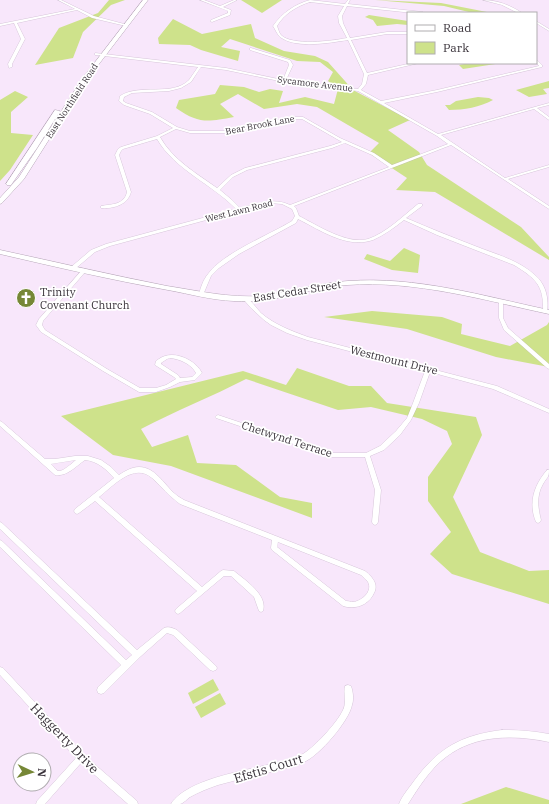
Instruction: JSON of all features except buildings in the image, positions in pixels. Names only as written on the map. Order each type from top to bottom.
[{"type":"main road","name":"East Northfield Road","points":[[124,24],[140,0]]},
{"type":"main road","name":"East Northfield Road","points":[[0,193],[20,170],[60,107],[80,80],[124,24],[146,0]]},
{"type":"main road","name":"East Northfield Road","points":[[0,202],[27,171],[67,107],[80,80]]},
{"type":"main road","points":[[60,107],[67,107]]},
{"type":"main road","points":[[41,137],[48,137]]},
{"type":"main road","points":[[20,170],[27,171]]},
{"type":"main road","name":"East Cedar Street","points":[[0,252],[84,271],[233,299],[284,296],[344,283],[364,283],[404,285],[437,289],[547,312]]},
{"type":"street","points":[[58,0],[76,10],[97,18],[124,24]]},
{"type":"street","points":[[201,0],[229,10],[230,13],[219,20],[212,21]]},
{"type":"street","points":[[221,7],[236,0]]},
{"type":"street","points":[[349,0],[340,16],[341,23],[366,74],[364,84],[359,90]]},
{"type":"street","points":[[484,0],[496,2],[518,12]]},
{"type":"street","points":[[496,2],[501,0]]},
{"type":"street","points":[[407,33],[381,34],[326,43],[300,42],[283,37],[277,32],[275,24],[287,13],[305,2],[316,1],[412,12]]},
{"type":"street","points":[[0,25],[76,10]]},
{"type":"street","points":[[10,67],[10,64],[23,39],[16,23]]},
{"type":"street","points":[[537,23],[549,30]]},
{"type":"street","points":[[251,49],[289,61],[291,65],[284,81]]},
{"type":"street","name":"Sycamore Avenue","points":[[99,55],[226,69],[284,81],[359,90],[438,135],[549,208]]},
{"type":"street","points":[[381,102],[437,91],[541,66],[537,61]]},
{"type":"street","points":[[366,74],[412,64]]},
{"type":"street","name":"Bear Brook Lane","points":[[200,66],[190,81],[180,87],[169,90],[131,92],[121,98],[123,103],[151,113],[176,128],[190,132],[219,133],[300,117],[310,120],[344,142],[373,154],[392,167]]},
{"type":"street","points":[[438,135],[549,104]]},
{"type":"street","points":[[534,108],[549,119]]},
{"type":"street","points":[[103,207],[123,202],[130,192],[117,155],[119,150],[158,137],[176,128]]},
{"type":"street","points":[[158,137],[165,150],[229,199],[239,210]]},
{"type":"street","points":[[217,191],[232,176],[246,169],[331,147],[344,142]]},
{"type":"street","points":[[291,206],[451,144]]},
{"type":"street","points":[[504,179],[549,166]]},
{"type":"street","name":"West Lawn Road","points":[[73,268],[86,256],[103,247],[274,202],[291,206]]},
{"type":"street","points":[[297,217],[337,236],[355,241],[362,241],[380,234],[420,205]]},
{"type":"street","points":[[201,294],[207,278],[215,269],[246,248],[292,223],[297,217],[296,210],[291,206]]},
{"type":"street","points":[[403,218],[439,234],[516,264],[526,270],[542,287],[547,312]]},
{"type":"street","points":[[84,271],[41,320],[39,325],[43,331],[139,390],[156,390],[176,384],[179,380],[193,379],[197,376],[199,371],[197,368],[175,356],[166,357],[158,362],[159,368],[172,374],[179,380]]},
{"type":"street","name":"Westmount Drive","points":[[246,299],[263,317],[287,331],[307,338],[494,387],[549,411]]},
{"type":"street","points":[[501,302],[501,318],[506,329],[549,367]]},
{"type":"street","name":"Chetwynd Terrace","points":[[218,417],[332,454],[367,455],[382,448],[398,433],[409,419],[428,369]]},
{"type":"street","points":[[0,423],[60,474],[66,472],[76,462],[86,458]]},
{"type":"street","points":[[367,455],[378,490],[375,522]]},
{"type":"street","points":[[44,461],[55,462],[74,458],[94,459],[103,463],[118,478]]},
{"type":"street","points":[[77,511],[118,478],[128,472],[141,469],[151,474],[174,498],[182,502],[363,573],[372,580],[374,586],[372,592],[363,602],[351,606],[345,604],[274,548],[275,539]]},
{"type":"street","points":[[538,520],[534,508],[536,495],[549,472]]},
{"type":"street","points":[[94,497],[202,591]]},
{"type":"street","points":[[0,525],[136,655]]},
{"type":"street","points":[[0,543],[126,665]]},
{"type":"street","points":[[178,611],[223,573],[229,572],[257,595],[261,609]]},
{"type":"street","points":[[101,690],[136,655],[163,631],[168,630],[175,632],[213,668]]},
{"type":"street","name":"Haggerty Drive","points":[[0,670],[81,758],[134,804]]},
{"type":"street","name":"Efstis Court","points":[[175,804],[185,795],[202,787],[303,759],[317,748],[345,715],[349,699],[348,689]]},
{"type":"street","points":[[403,804],[433,764],[448,751],[466,742],[501,734],[523,733],[549,738]]},
{"type":"street","points":[[40,804],[81,758]]},
{"type":"green space","points":[[109,0],[125,0],[111,5],[83,32],[73,58],[35,65],[59,28],[98,13]]},
{"type":"green space","points":[[241,0],[282,0],[262,13]]},
{"type":"green space","points":[[375,0],[441,3],[487,12],[469,12],[444,6]]},
{"type":"green space","points":[[369,15],[407,21],[407,25],[397,24],[377,26],[373,20],[365,17]]},
{"type":"green space","points":[[173,19],[202,34],[251,24],[255,38],[284,51],[315,56],[328,62],[353,90],[410,120],[388,130],[419,152],[427,165],[521,227],[549,257],[549,260],[435,192],[396,190],[407,178],[369,153],[379,143],[317,107],[297,104],[264,109],[238,94],[220,104],[234,117],[210,121],[197,119],[176,108],[179,100],[215,94],[220,85],[244,87],[259,92],[270,89],[283,91],[279,103],[305,97],[334,104],[338,89],[328,81],[333,72],[320,62],[297,61],[230,39],[221,47],[240,51],[238,61],[201,50],[190,45],[159,44],[158,38]]},
{"type":"green space","points":[[464,64],[496,64],[463,69],[459,65]]},
{"type":"green space","points":[[549,81],[549,88],[543,89],[547,94],[529,97],[516,90]]},
{"type":"green space","points":[[15,91],[28,97],[11,112],[11,133],[33,135],[10,170],[0,181],[0,100]]},
{"type":"green space","points":[[478,97],[493,100],[472,108],[449,110],[445,105],[450,105],[456,101]]},
{"type":"green space","points":[[404,248],[420,255],[418,273],[392,270],[364,259],[367,254],[390,261]]},
{"type":"green space","points":[[372,311],[442,317],[462,324],[461,334],[510,346],[547,325],[549,322],[549,367],[496,357],[407,329],[324,317]]},
{"type":"green space","points":[[297,368],[349,386],[371,386],[387,403],[476,417],[482,435],[453,497],[480,552],[529,571],[549,570],[549,604],[452,574],[430,554],[451,532],[428,501],[428,477],[452,444],[447,431],[422,419],[371,407],[338,410],[246,379],[141,429],[152,447],[188,435],[197,463],[236,465],[280,497],[312,503],[312,518],[171,466],[113,455],[61,416],[243,371],[286,385]]},
{"type":"green space","points":[[213,679],[219,690],[193,704],[188,693]]},
{"type":"green space","points":[[220,693],[226,704],[201,718],[195,707]]},
{"type":"green space","points":[[506,787],[549,800],[549,804],[461,804]]},
{"type":"place","name":"Trinity Covenant Church","points":[[26,298]]}]
